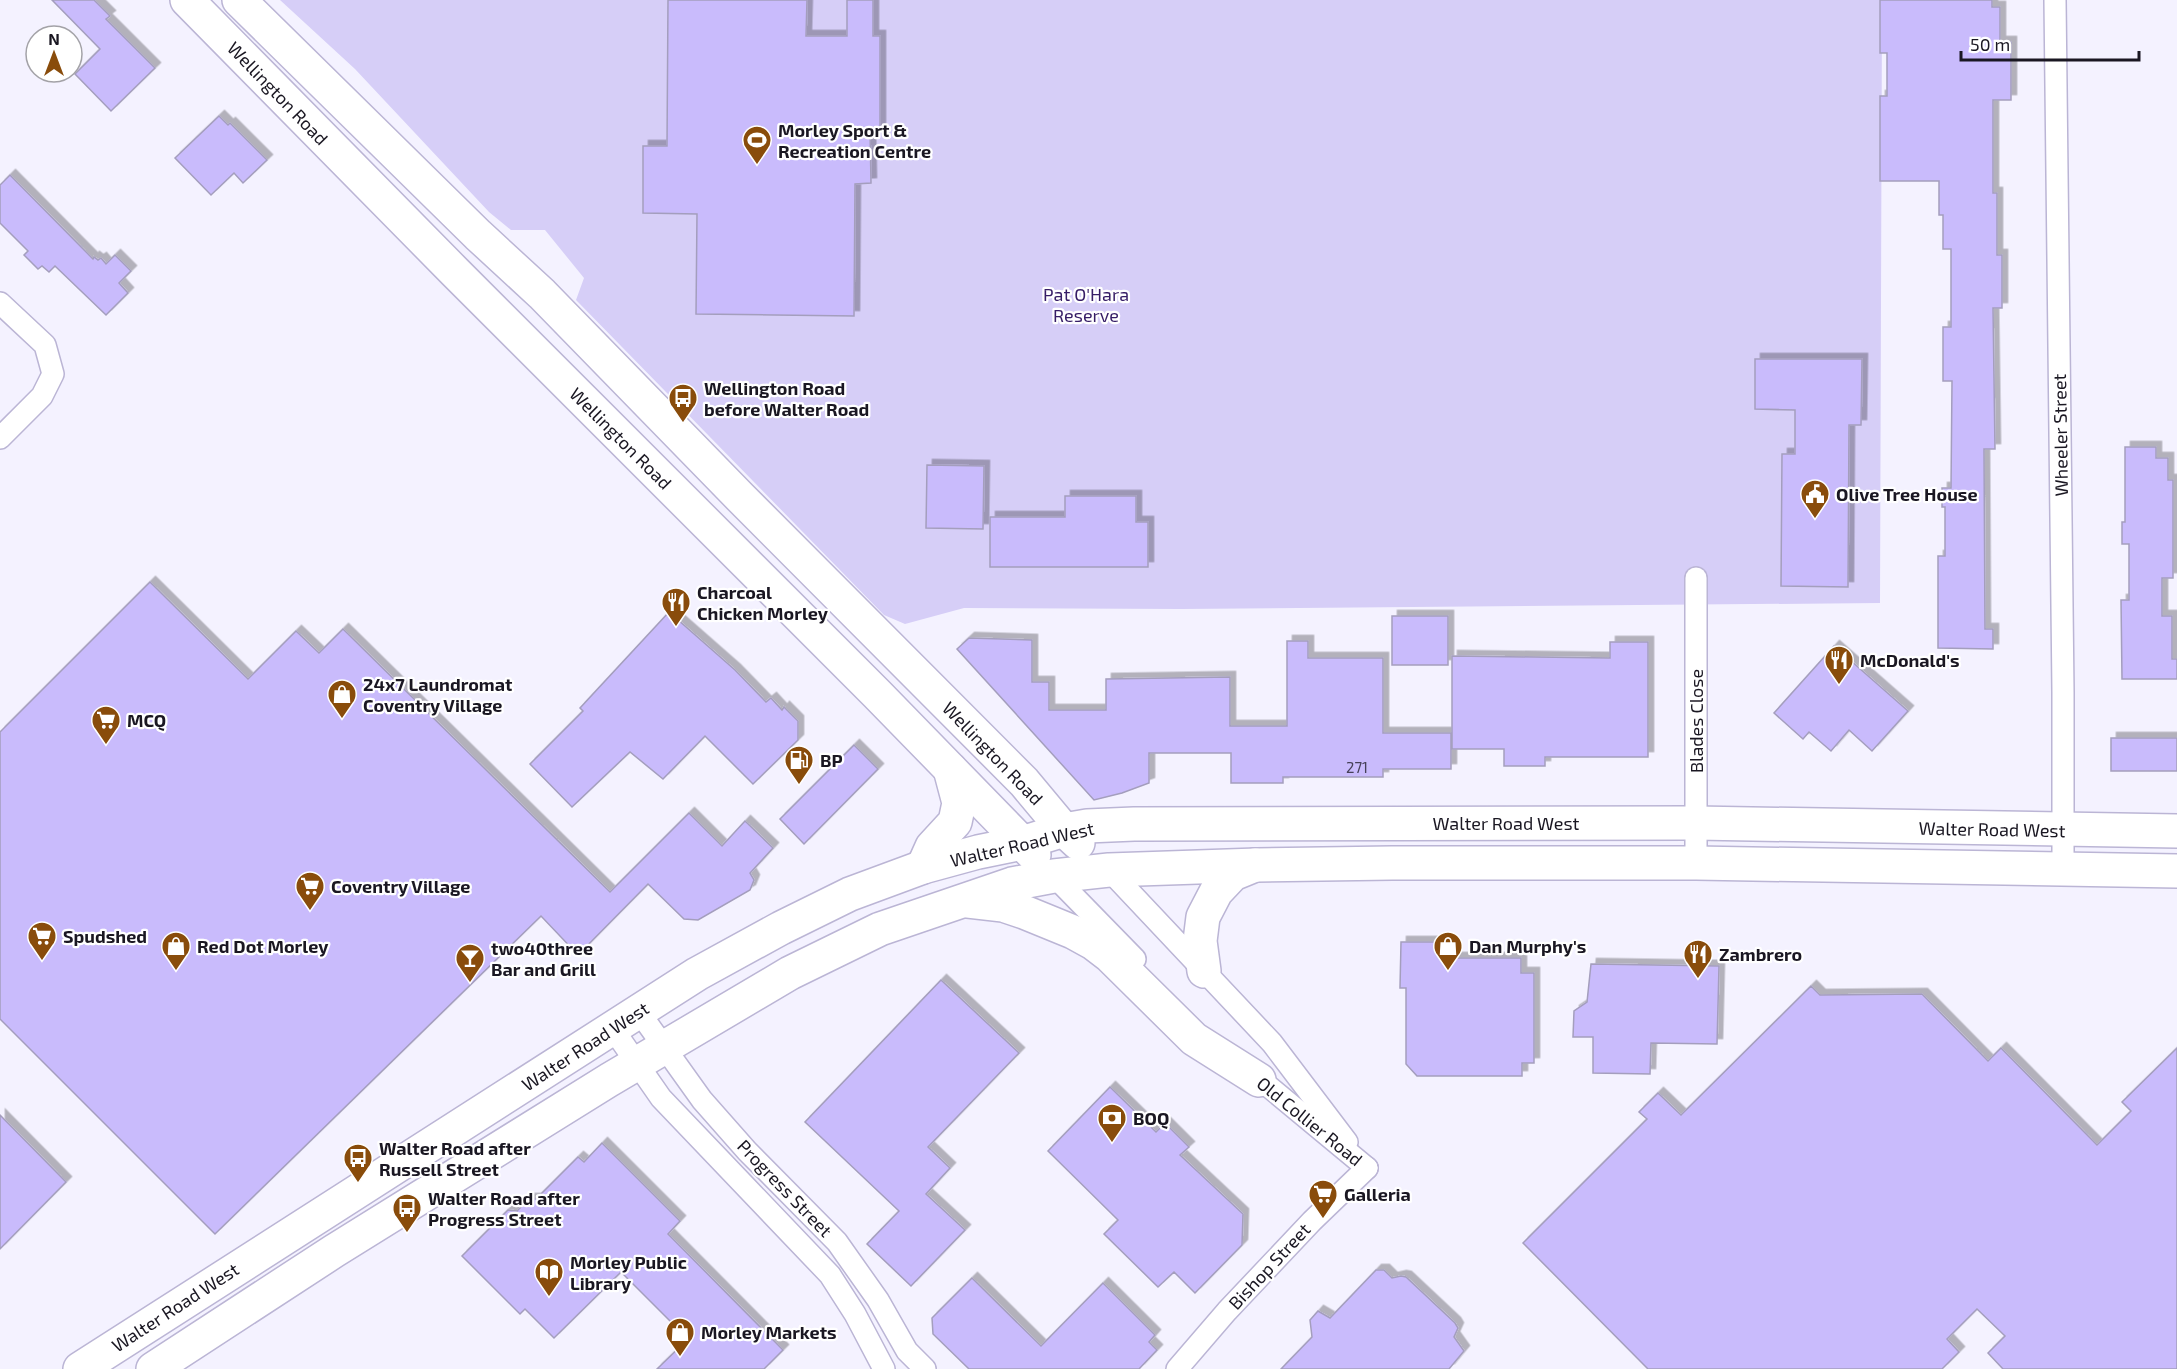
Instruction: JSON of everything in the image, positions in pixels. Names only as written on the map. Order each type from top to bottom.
[{"type":"main road","name":"Wellington Road","points":[[239,0],[478,235],[542,294],[1024,782],[1064,831],[1109,870]]},
{"type":"main road","name":"Wellington Road","points":[[193,2],[447,264],[1054,876]]},
{"type":"main road","points":[[923,867],[932,847],[955,822],[958,803],[950,769]]},
{"type":"main road","name":"Walter Road West","points":[[80,1369],[697,975],[781,928],[849,894],[923,867],[978,852],[1088,826],[1146,824],[1696,823],[2177,831]]},
{"type":"main road","name":"Walter Road West","points":[[153,1369],[334,1251],[650,1055],[790,973],[880,929],[1012,884],[1054,876],[1109,870],[1257,864],[1696,863],[2177,871]]},
{"type":"main road","points":[[1204,970],[1200,941],[1203,917],[1216,892],[1233,874],[1257,864]]},
{"type":"main road","points":[[961,900],[1003,905],[1073,932],[1092,943],[1110,956],[1194,1039],[1259,1080]]},
{"type":"street","name":"Wheeler Street","points":[[2055,0],[2063,674],[2062,869]]},
{"type":"street","points":[[0,303],[45,345],[53,374],[42,396],[0,438]]},
{"type":"street","name":"Blades Close","points":[[1696,578],[1696,863]]},
{"type":"street","name":"Old Collier Road","points":[[1109,870],[1272,1042],[1367,1168]]},
{"type":"street","name":"Old Collier Road","points":[[1054,876],[1090,915],[1259,1080],[1367,1168]]},
{"type":"street","name":"Progress Street","points":[[626,1020],[650,1055],[702,1100],[747,1151],[837,1242],[878,1300],[907,1351],[925,1369]]},
{"type":"street","name":"Progress Street","points":[[626,1020],[650,1055],[661,1098],[830,1275],[855,1314],[884,1369]]},
{"type":"street","name":"Bishop Street","points":[[1177,1369],[1227,1311],[1312,1221],[1367,1168]]},
{"type":"green space","name":"Pat O'Hara Reserve","points":[[280,0],[1882,0],[1880,603],[1181,609],[964,608],[905,624],[884,615],[576,300],[584,278],[545,230],[511,230],[489,212],[355,69]]},
{"type":"building","points":[[52,0],[94,0],[110,16],[106,19],[155,68],[111,111],[84,83],[84,65],[100,49],[84,33],[84,24],[76,24]]},
{"type":"building","name":"Morley Sport & Recreation Centre","points":[[668,0],[807,0],[806,36],[847,36],[847,0],[873,0],[873,36],[880,36],[880,130],[870,131],[871,183],[855,184],[854,316],[696,314],[697,214],[643,213],[643,146],[667,146]]},
{"type":"building","points":[[1880,0],[1992,0],[1992,7],[2000,7],[2000,42],[2011,42],[2011,100],[1993,100],[1993,193],[1997,193],[1997,255],[2002,255],[2002,308],[1993,308],[1995,449],[1984,449],[1985,629],[1993,629],[1993,649],[1938,648],[1938,556],[1945,556],[1945,507],[1942,507],[1942,488],[1951,488],[1952,381],[1943,381],[1943,327],[1951,327],[1951,249],[1943,249],[1943,215],[1939,215],[1939,181],[1880,181],[1880,96],[1887,96],[1887,53],[1880,53]]},
{"type":"building","points":[[219,116],[228,125],[230,123],[267,160],[243,183],[234,173],[211,195],[175,158]]},
{"type":"building","points":[[10,175],[93,259],[94,257],[98,260],[101,258],[106,264],[115,255],[131,271],[119,283],[128,293],[106,315],[55,266],[49,272],[42,266],[38,269],[24,255],[28,251],[0,223],[0,185]]},
{"type":"building","name":"Olive Tree House","points":[[1755,359],[1862,359],[1861,425],[1849,425],[1848,587],[1781,586],[1782,454],[1795,454],[1795,410],[1755,409]]},
{"type":"building","points":[[2125,447],[2156,447],[2156,458],[2168,458],[2168,480],[2173,480],[2173,578],[2162,578],[2162,616],[2172,616],[2172,659],[2177,659],[2177,679],[2122,679],[2121,600],[2129,600],[2129,544],[2122,544],[2122,522],[2125,522]]},
{"type":"building","points":[[927,465],[984,466],[983,529],[926,528]]},
{"type":"building","points":[[1065,496],[1136,496],[1136,522],[1148,522],[1148,567],[990,567],[990,517],[1065,517]]},
{"type":"building","name":"Coventry Village","points":[[150,582],[248,679],[296,631],[319,653],[343,629],[610,892],[689,813],[722,846],[745,821],[773,848],[750,873],[754,880],[750,890],[698,920],[684,919],[648,884],[578,955],[541,916],[215,1234],[0,1019],[0,732]]},
{"type":"building","points":[[669,612],[735,670],[766,702],[771,698],[782,710],[784,707],[798,721],[798,740],[753,784],[705,736],[663,779],[630,752],[572,807],[530,764],[583,711],[580,708]]},
{"type":"building","points":[[1392,616],[1448,616],[1448,665],[1392,665]]},
{"type":"building","points":[[969,638],[1032,640],[1032,682],[1049,682],[1049,710],[1106,710],[1106,679],[1230,677],[1230,726],[1287,726],[1287,641],[1308,641],[1308,658],[1383,658],[1383,733],[1451,733],[1451,769],[1383,769],[1383,777],[1283,777],[1283,783],[1231,783],[1231,753],[1149,753],[1149,783],[1094,800],[957,649]]},
{"type":"building","points":[[1610,642],[1648,642],[1648,757],[1545,757],[1545,766],[1504,766],[1504,749],[1452,749],[1452,656],[1610,658]]},
{"type":"building","name":"McDonald's","points":[[1834,646],[1908,711],[1872,751],[1849,730],[1831,751],[1809,732],[1803,739],[1774,713]]},
{"type":"building","points":[[2111,738],[2177,738],[2177,771],[2111,771]]},
{"type":"building","points":[[854,745],[878,769],[804,844],[780,819]]},
{"type":"building","points":[[1401,942],[1449,942],[1449,958],[1521,958],[1521,973],[1534,973],[1534,1063],[1522,1063],[1522,1076],[1417,1076],[1406,1064],[1406,988],[1400,988]]},
{"type":"building","points":[[1591,964],[1719,966],[1717,1044],[1651,1043],[1650,1074],[1593,1073],[1593,1037],[1573,1037],[1574,1011],[1587,1002]]},
{"type":"building","points":[[941,980],[1019,1053],[928,1147],[950,1168],[926,1194],[965,1230],[911,1286],[867,1244],[899,1211],[805,1122]]},
{"type":"building","points":[[1811,986],[1820,995],[1922,994],[1988,1061],[2001,1048],[2097,1145],[2131,1111],[2122,1102],[2177,1048],[2177,1369],[2003,1369],[1988,1353],[2005,1336],[1977,1309],[1947,1339],[1959,1352],[1942,1369],[1648,1369],[1523,1243],[1647,1119],[1639,1112],[1658,1093],[1681,1115]]},
{"type":"building","points":[[1110,1087],[1156,1132],[1165,1123],[1189,1147],[1180,1155],[1243,1214],[1242,1245],[1195,1293],[1174,1272],[1158,1287],[1104,1234],[1118,1220],[1048,1151]]},
{"type":"building","points":[[0,1115],[66,1182],[0,1249]]},
{"type":"building","points":[[602,1143],[680,1221],[668,1234],[783,1350],[764,1369],[657,1369],[688,1339],[621,1272],[554,1338],[525,1309],[520,1314],[462,1256],[508,1210],[517,1211],[529,1199],[536,1199],[578,1157],[584,1162]]},
{"type":"building","points":[[1376,1270],[1384,1270],[1392,1278],[1406,1277],[1455,1323],[1458,1328],[1454,1337],[1464,1351],[1449,1369],[1281,1369],[1312,1337],[1310,1320],[1318,1311],[1330,1318]]},
{"type":"building","points":[[972,1278],[1041,1346],[1103,1283],[1155,1335],[1149,1342],[1157,1350],[1139,1369],[969,1369],[933,1334],[932,1318]]},
{"type":"place","name":"Morley Sport & Recreation Centre","points":[[757,166]]},
{"type":"place","name":"Wellington Road before Walter Road","points":[[683,424]]},
{"type":"place","name":"Olive Tree House","points":[[1815,520]]},
{"type":"place","name":"Charcoal Chicken Morley","points":[[676,628]]},
{"type":"place","name":"McDonald's","points":[[1839,686]]},
{"type":"place","name":"24x7 Laundromat Coventry Village","points":[[342,720]]},
{"type":"place","name":"MCQ","points":[[106,746]]},
{"type":"place","name":"BP","points":[[799,786]]},
{"type":"place","name":"Coventry Village","points":[[310,912]]},
{"type":"place","name":"Spudshed","points":[[42,962]]},
{"type":"place","name":"Red Dot Morley","points":[[176,972]]},
{"type":"place","name":"Dan Murphy's","points":[[1448,972]]},
{"type":"place","name":"Zambrero","points":[[1698,980]]},
{"type":"place","name":"two40three Bar and Grill","points":[[470,984]]},
{"type":"place","name":"BOQ","points":[[1112,1144]]},
{"type":"place","name":"Walter Road after Russell Street","points":[[358,1184]]},
{"type":"place","name":"Galleria","points":[[1323,1220]]},
{"type":"place","name":"Walter Road after Progress Street","points":[[407,1234]]},
{"type":"place","name":"Morley Public Library","points":[[549,1298]]},
{"type":"place","name":"Morley Markets","points":[[680,1358]]}]
